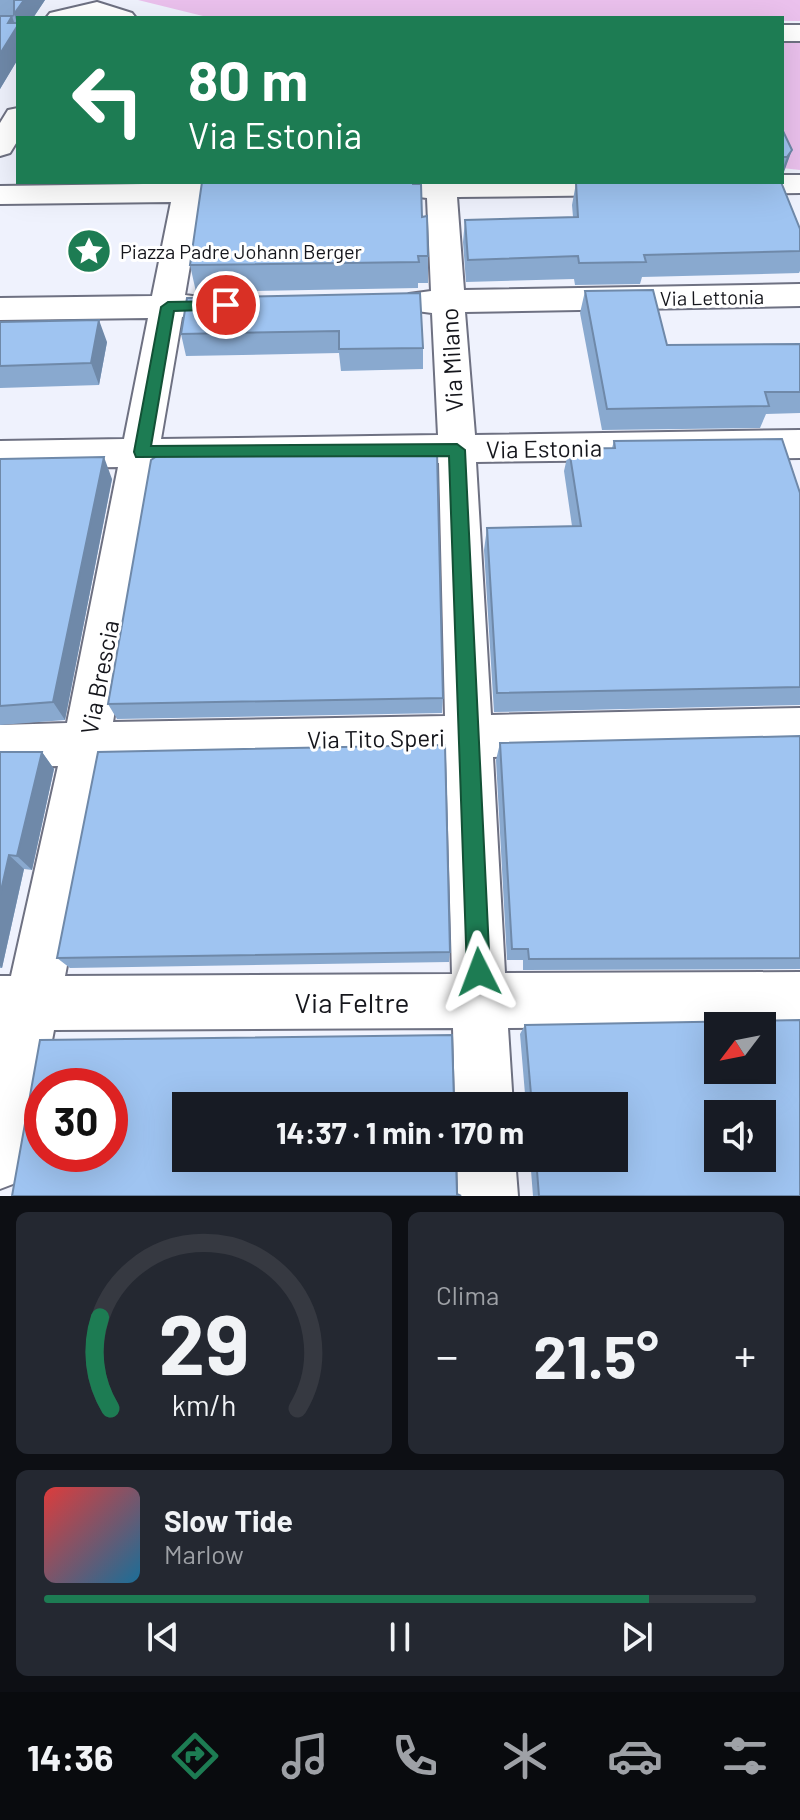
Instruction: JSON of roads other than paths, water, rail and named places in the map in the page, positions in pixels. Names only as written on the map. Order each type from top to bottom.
[{"type":"street","points":[[76,10],[112,12],[120,16]]},
{"type":"street","points":[[0,147],[16,119]]},
{"type":"street","points":[[691,186],[800,184]]},
{"type":"street","points":[[378,190],[441,185],[660,186]]},
{"type":"street","name":"Via Milano","points":[[441,185],[457,450],[483,1092]]},
{"type":"street","name":"Via Brescia","points":[[0,1160],[16,1002],[86,744],[188,192]]},
{"type":"street","points":[[0,195],[236,192]]},
{"type":"street","name":"Via Lettonia","points":[[386,302],[800,295]]},
{"type":"street","points":[[0,309],[230,305]]},
{"type":"street","name":"Via Estonia","points":[[0,455],[800,444]]},
{"type":"street","name":"Via Tito Speri","points":[[0,746],[800,729]]},
{"type":"street","name":"Via Feltre","points":[[16,1002],[800,999]]},
{"type":"street","points":[[487,1172],[488,1196]]},
{"type":"place","name":"Piazza Padre Johann Berger","points":[[89,251]]}]
